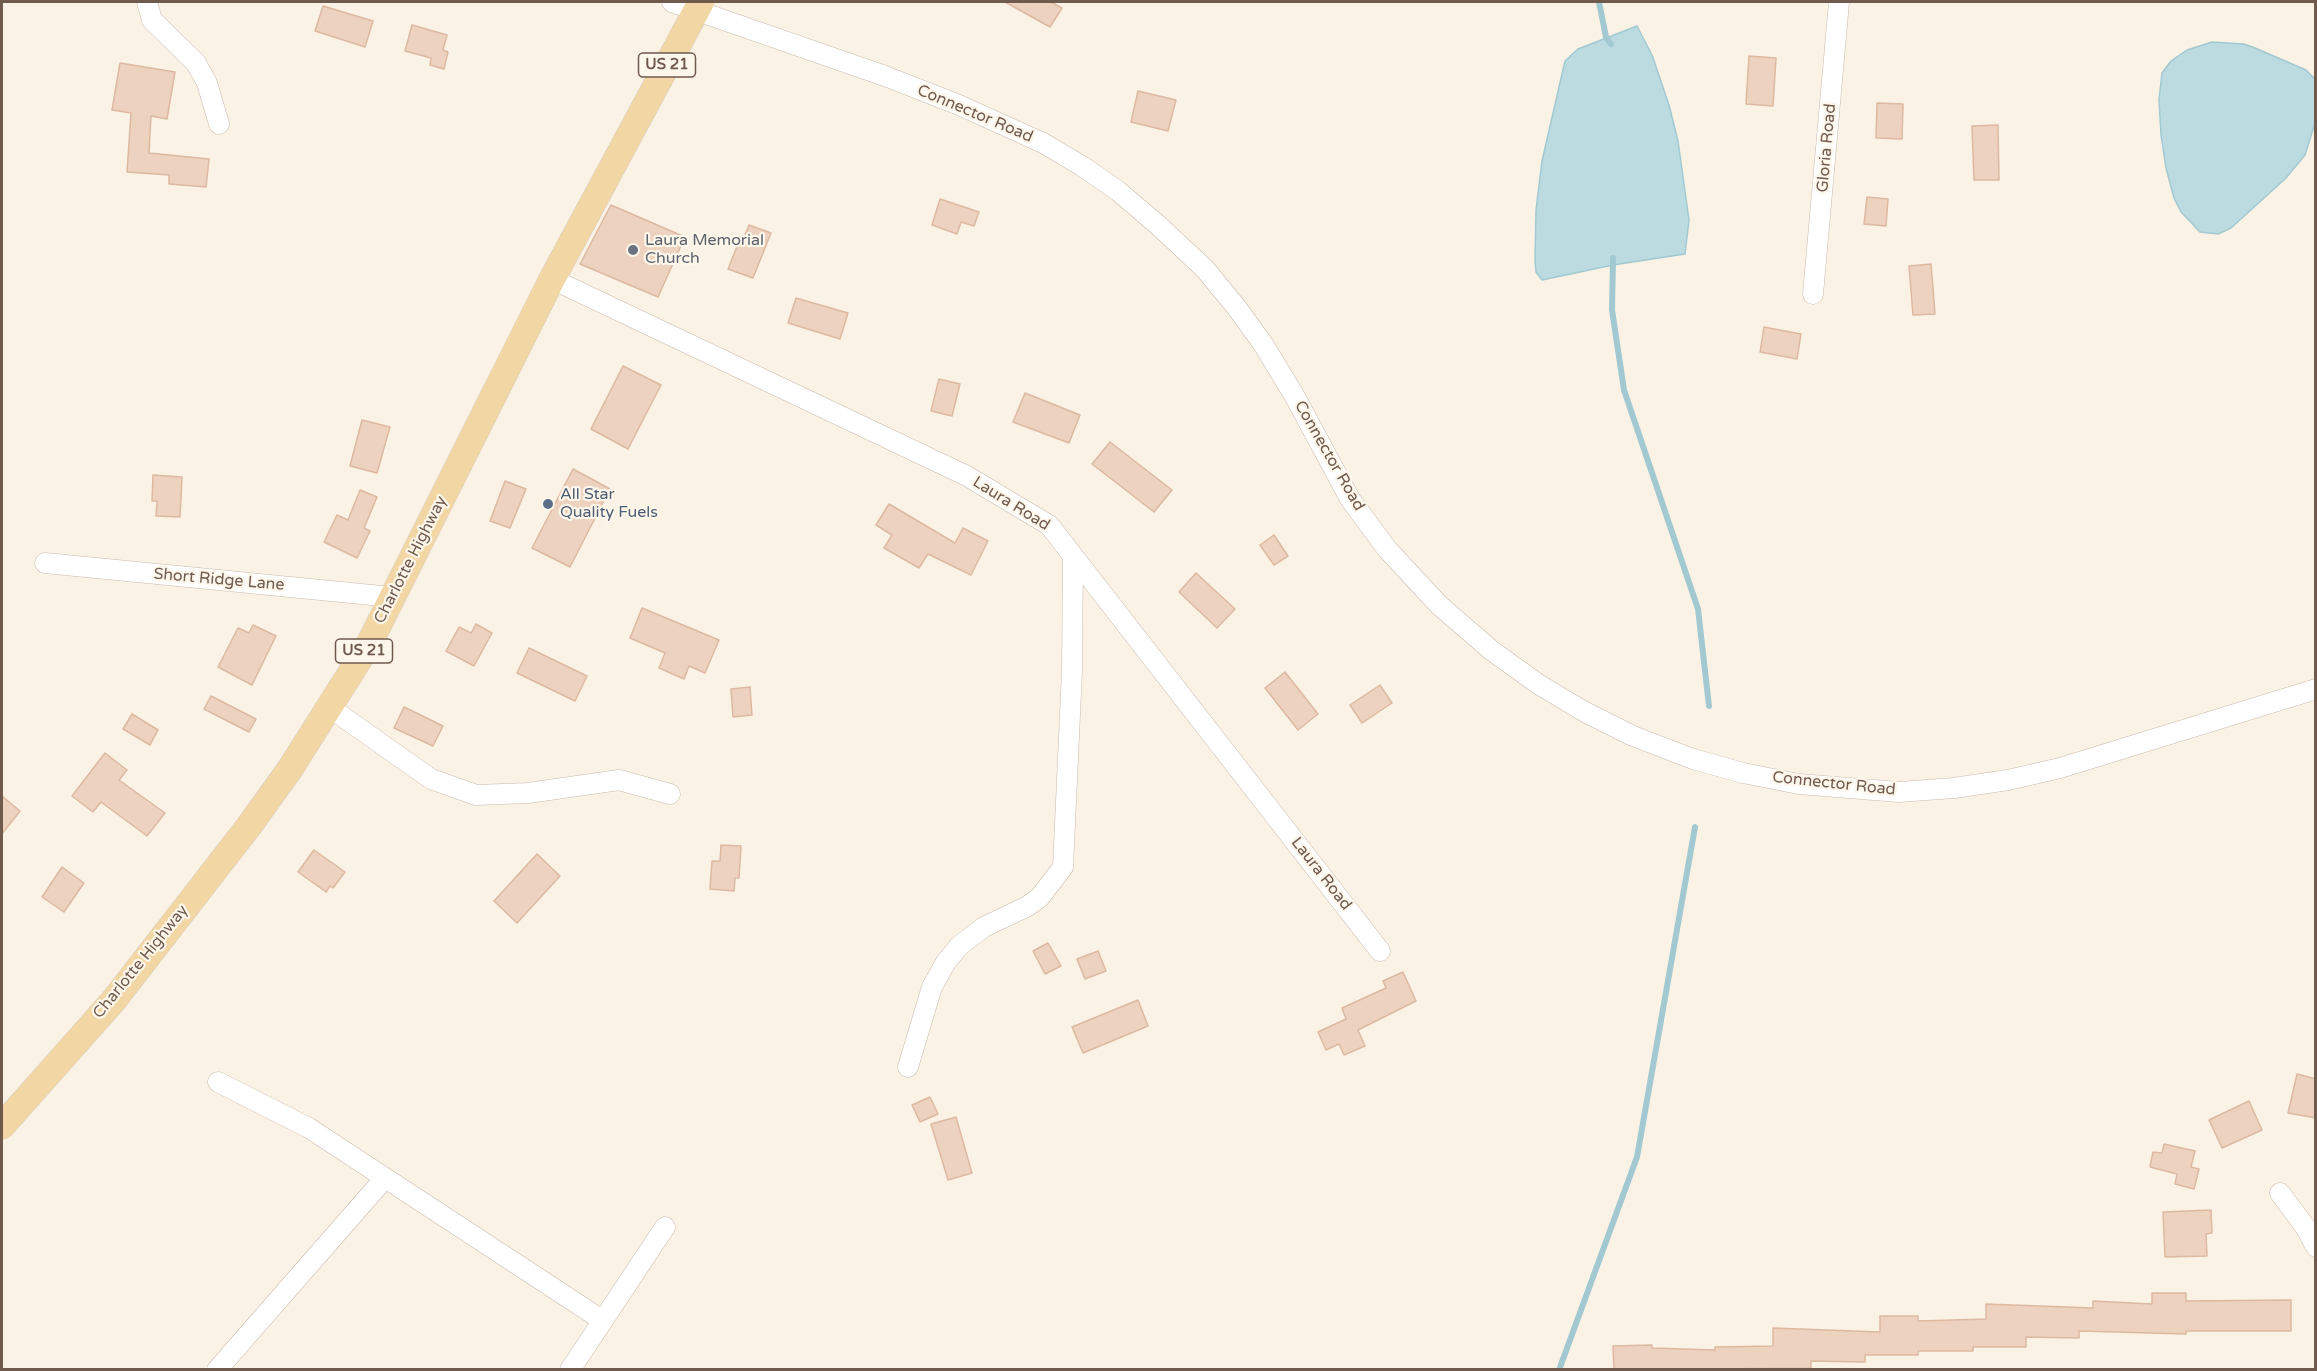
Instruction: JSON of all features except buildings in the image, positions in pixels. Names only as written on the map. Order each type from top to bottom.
[{"type":"main road","name":"Charlotte Highway","points":[[2,1126],[114,1000],[249,826],[290,769],[369,644],[552,279],[699,6]]},
{"type":"street","points":[[147,2],[152,20],[196,63],[207,83],[219,124]]},
{"type":"street","name":"Connector Road","points":[[672,2],[699,6],[959,105],[1043,143],[1118,191],[1205,269],[1237,308],[1263,344],[1294,395],[1350,499],[1387,549],[1431,597],[1491,650],[1538,684],[1585,712],[1633,736],[1693,759],[1743,773],[1799,784],[1899,792],[2008,780],[2060,768],[2316,689]]},
{"type":"street","name":"Gloria Road","points":[[1813,294],[1839,2]]},
{"type":"street","name":"Laura Road","points":[[552,279],[967,476],[1049,525],[1380,951]]},
{"type":"street","points":[[908,1067],[932,987],[958,946],[984,927],[1028,906],[1040,897],[1063,867],[1072,671],[1073,556]]},
{"type":"street","name":"Short Ridge Lane","points":[[45,563],[393,597]]},
{"type":"street","points":[[329,707],[431,779],[476,795],[528,793],[619,780],[670,794]]},
{"type":"street","points":[[218,1082],[309,1128],[602,1320]]},
{"type":"street","points":[[218,1370],[384,1179]]},
{"type":"street","points":[[2280,1193],[2294,1210],[2316,1247]]},
{"type":"street","points":[[570,1370],[664,1227]]},
{"type":"water","points":[[1637,26],[1652,55],[1669,105],[1678,141],[1689,220],[1685,254],[1613,265],[1542,280],[1536,272],[1536,210],[1542,161],[1565,61],[1578,49]]},
{"type":"water","points":[[2212,42],[2244,44],[2255,48],[2306,70],[2316,80],[2315,123],[2305,155],[2286,178],[2231,228],[2218,234],[2200,232],[2181,212],[2174,198],[2166,168],[2159,100],[2162,73],[2171,61],[2187,50]]},
{"type":"waterway","points":[[1599,2],[1606,37],[1611,44]]},
{"type":"waterway","points":[[1613,258],[1612,310],[1624,390],[1698,609],[1709,706]]},
{"type":"waterway","points":[[1559,1370],[1637,1157],[1695,827]]},
{"type":"place","name":"Laura Memorial Church","points":[[633,250]]},
{"type":"place","name":"All Star Quality Fuels","points":[[548,504]]}]
